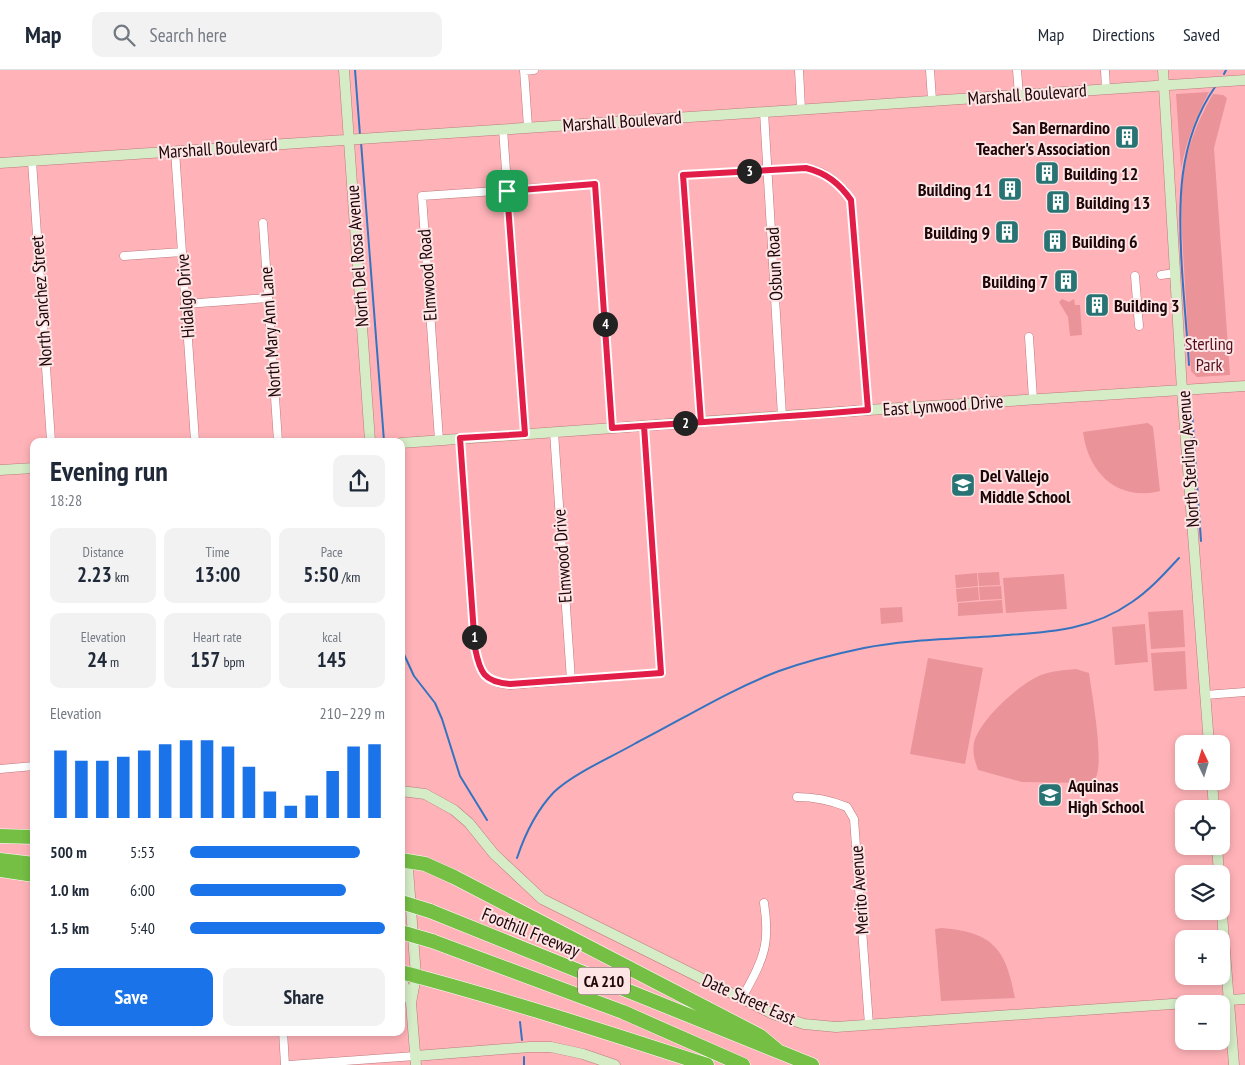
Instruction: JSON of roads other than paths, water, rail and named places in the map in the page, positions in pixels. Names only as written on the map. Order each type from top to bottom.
[{"type":"highway","points":[[0,834],[30,833]]},
{"type":"highway","points":[[0,834],[30,838]]},
{"type":"highway","points":[[0,860],[30,864]]},
{"type":"highway","points":[[405,861],[425,864],[454,877],[760,1036],[778,1051]]},
{"type":"highway","points":[[0,870],[30,874]]},
{"type":"highway","name":"Foothill Freeway","points":[[405,903],[430,911],[812,1065]]},
{"type":"highway","name":"CA 210","points":[[405,933],[623,1012],[743,1065]]},
{"type":"highway","points":[[405,973],[562,1018],[707,1065]]},
{"type":"street","name":"North Del Rosa Avenue","points":[[344,70],[357,139],[370,438]]},
{"type":"street","points":[[528,127],[524,70],[534,70]]},
{"type":"street","points":[[799,70],[801,109]]},
{"type":"street","points":[[930,70],[932,100]]},
{"type":"street","points":[[1017,70],[1019,94]]},
{"type":"street","points":[[1105,70],[1106,89]]},
{"type":"street","name":"North Sterling Avenue","points":[[1163,70],[1182,390],[1208,735]]},
{"type":"street","name":"Marshall Boulevard","points":[[0,163],[1245,80]]},
{"type":"street","name":"Osbun Road","points":[[764,112],[782,416]]},
{"type":"street","points":[[503,129],[525,434]]},
{"type":"street","name":"Hidalgo Drive","points":[[175,151],[195,438]]},
{"type":"street","name":"North Sanchez Street","points":[[32,161],[51,438]]},
{"type":"street","points":[[701,422],[683,175],[806,168],[820,172],[832,179],[843,189],[851,200],[868,410]]},
{"type":"street","points":[[507,191],[595,184],[612,428]]},
{"type":"street","name":"Elmwood Road","points":[[439,440],[422,196],[507,191]]},
{"type":"street","name":"North Mary Ann Lane","points":[[263,223],[278,438]]},
{"type":"street","points":[[124,256],[182,252]]},
{"type":"street","points":[[1161,274],[1175,273]]},
{"type":"street","points":[[1135,276],[1139,326]]},
{"type":"street","points":[[185,304],[268,298]]},
{"type":"street","points":[[1029,337],[1033,399]]},
{"type":"street","name":"East Lynwood Drive","points":[[405,443],[1245,386]]},
{"type":"street","points":[[460,438],[475,648],[478,664],[481,671],[487,677],[497,683],[510,684],[661,673],[644,426]]},
{"type":"street","name":"Elmwood Drive","points":[[554,432],[571,680]]},
{"type":"street","points":[[0,470],[30,468]]},
{"type":"street","points":[[1206,695],[1245,692]]},
{"type":"street","points":[[0,769],[30,766]]},
{"type":"street","name":"Date Street East","points":[[405,792],[425,794],[454,810],[469,823],[494,854],[542,899],[773,1014],[804,1024],[836,1027],[1175,1004]]},
{"type":"street","name":"Merito Avenue","points":[[797,797],[829,800],[848,807],[854,819],[869,1025]]},
{"type":"street","points":[[405,865],[408,869],[416,976],[411,1004],[415,1060]]},
{"type":"street","points":[[742,998],[765,951],[767,923],[764,903]]},
{"type":"street","points":[[1222,920],[1229,995]]},
{"type":"street","points":[[405,988],[411,1004]]},
{"type":"street","name":"Date Street East","points":[[1230,1000],[1245,999]]},
{"type":"street","points":[[1230,1013],[1234,1065]]},
{"type":"street","points":[[284,1036],[287,1065],[415,1060],[530,1047],[550,1047],[583,1054],[614,1065]]},
{"type":"waterway","points":[[355,70],[360,135]]},
{"type":"waterway","points":[[1224,74],[1226,70]]},
{"type":"waterway","points":[[1189,365],[1180,222],[1183,175],[1193,130],[1215,87]]},
{"type":"waterway","points":[[361,142],[384,438]]},
{"type":"waterway","points":[[1192,412],[1201,541]]},
{"type":"waterway","points":[[517,858],[536,815],[562,785],[724,696],[760,679],[811,661],[881,645],[1041,632],[1088,624],[1118,611],[1139,597],[1157,582],[1179,558]]},
{"type":"waterway","points":[[405,657],[414,676],[435,703],[460,776],[487,820]]},
{"type":"waterway","points":[[520,1022],[522,1040]]},
{"type":"waterway","points":[[524,1057],[524,1065]]},
{"type":"place","name":"San Bernardino Teacher's Association","points":[[1127,137]]},
{"type":"place","name":"Building 12","points":[[1047,173]]},
{"type":"place","name":"Building 11","points":[[1010,189]]},
{"type":"place","name":"Building 13","points":[[1058,202]]},
{"type":"place","name":"Building 9","points":[[1007,232]]},
{"type":"place","name":"Building 6","points":[[1055,241]]},
{"type":"place","name":"Building 7","points":[[1066,281]]},
{"type":"place","name":"Building 3","points":[[1097,305]]},
{"type":"place","name":"Del Vallejo Middle School","points":[[963,485]]},
{"type":"place","name":"Aquinas High School","points":[[1050,795]]},
{"type":"park label","name":"Sterling Park","points":[[1209,353]]}]
